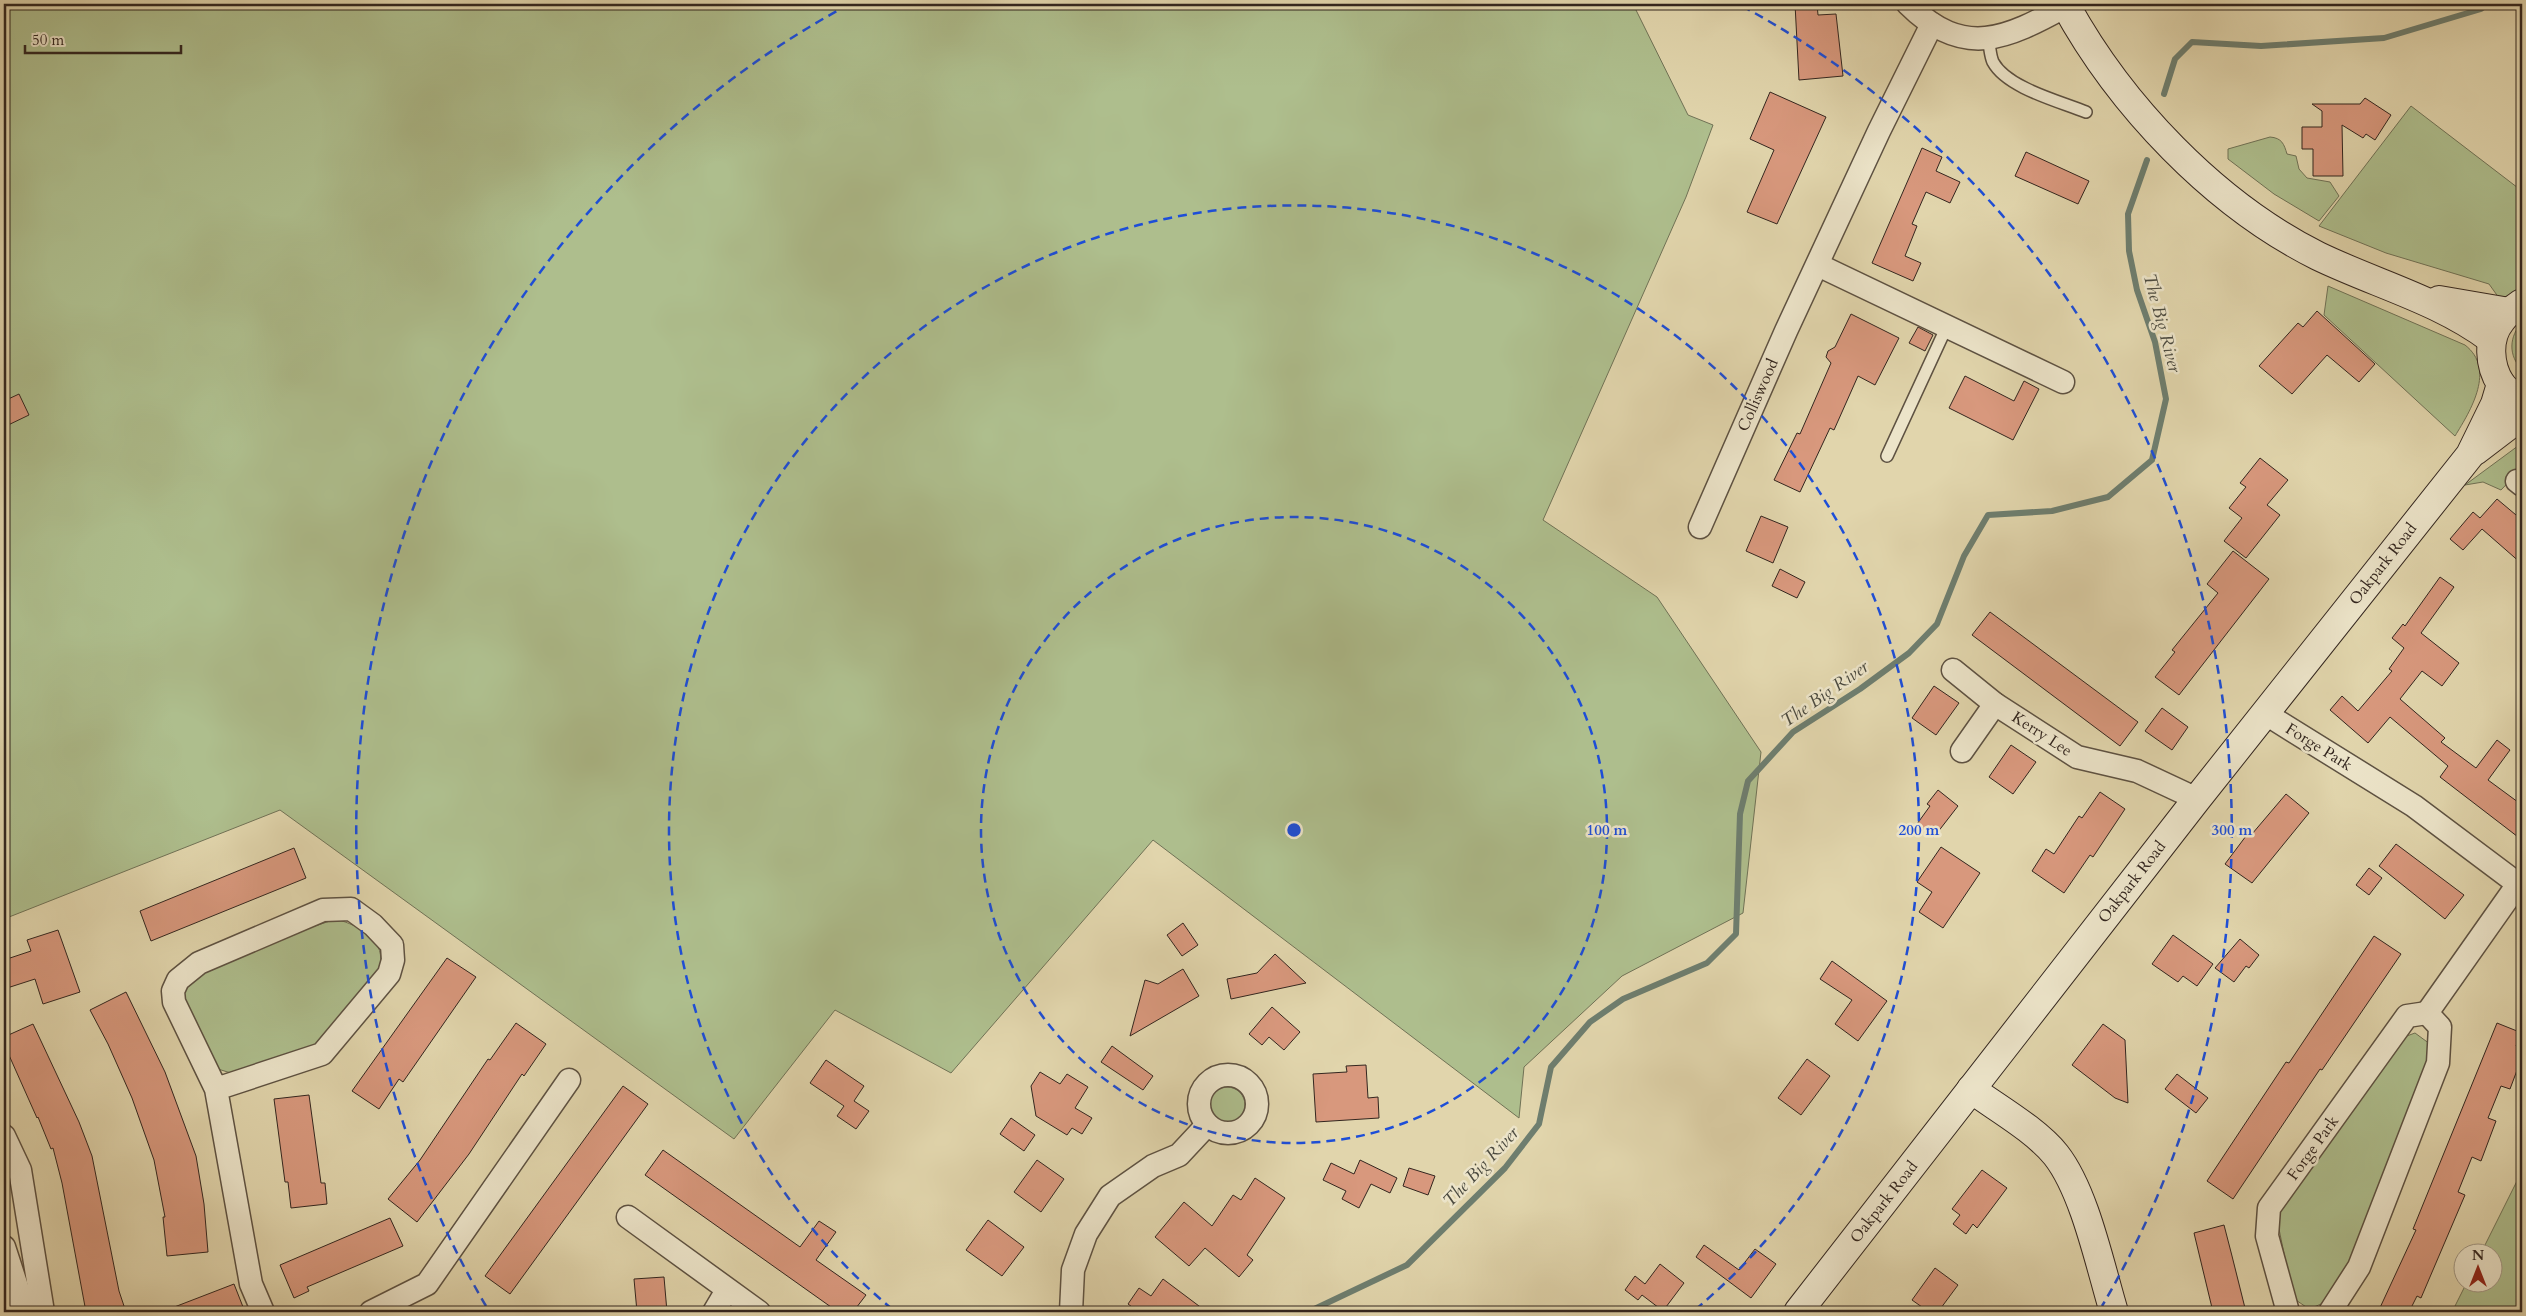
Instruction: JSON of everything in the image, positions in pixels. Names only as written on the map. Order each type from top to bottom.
[{"type":"main road","points":[[2065,5],[2082,36],[2118,84],[2163,138],[2221,191],[2258,220],[2318,255],[2382,284],[2416,295],[2516,308]]},
{"type":"main road","points":[[2416,295],[2491,338]]},
{"type":"main road","points":[[2516,308],[2500,321],[2491,338],[2492,364],[2501,384],[2522,402]]},
{"type":"main road","points":[[2470,455],[2495,404],[2501,384]]},
{"type":"main road","points":[[2470,455],[2517,419],[2522,412]]},
{"type":"main road","name":"Oakpark Road","points":[[1798,1312],[2197,798],[2266,714],[2470,455]]},
{"type":"main road","points":[[1971,1090],[2028,1130],[2054,1153],[2064,1166],[2078,1197],[2114,1312]]},
{"type":"street","points":[[1908,4],[1932,24],[1962,36],[1988,39],[2008,35],[2033,24],[2065,5]]},
{"type":"street","name":"Colliswood","points":[[1700,527],[1774,357],[1879,132],[1932,24]]},
{"type":"street","points":[[1818,265],[2063,382]]},
{"type":"street","name":"Kerry Lee","points":[[1953,670],[1995,704],[2077,758],[2137,771],[2197,798]]},
{"type":"street","points":[[1962,751],[1995,704]]},
{"type":"street","name":"Forge Park","points":[[2266,714],[2414,806],[2520,886],[2427,1013],[2407,1016],[2270,1208],[2267,1236],[2288,1312]]},
{"type":"street","points":[[216,1089],[322,1054],[389,974],[393,960],[392,945],[373,925],[351,909],[323,910],[199,964],[178,980],[173,991],[174,1002],[216,1089],[251,1284],[263,1312]]},
{"type":"street","points":[[2330,1312],[2359,1267],[2438,1063],[2440,1027],[2427,1013]]},
{"type":"street","points":[[376,1311],[426,1284],[569,1080]]},
{"type":"street","points":[[1071,1312],[1073,1270],[1086,1234],[1110,1196],[1153,1166],[1179,1155],[1207,1125]]},
{"type":"street","points":[[4,1136],[20,1170],[43,1312]]},
{"type":"street","points":[[628,1217],[759,1312]]},
{"type":"street","points":[[5,1254],[20,1296],[21,1312]]},
{"type":"street","points":[[714,1312],[727,1290]]},
{"type":"lane","points":[[1988,39],[1992,61],[2003,75],[2018,84],[2086,112]]},
{"type":"lane","points":[[1887,456],[1947,326]]},
{"type":"green space","points":[[4,4],[1633,4],[1688,115],[1713,125],[1686,197],[1543,520],[1657,597],[1761,752],[1743,913],[1622,976],[1524,1067],[1519,1118],[1153,840],[951,1073],[835,1010],[734,1139],[280,810],[4,919]]},
{"type":"green space","points":[[2411,106],[2522,191],[2522,293],[2499,298],[2489,284],[2386,253],[2319,226]]},
{"type":"green space","points":[[2270,137],[2282,142],[2287,154],[2296,156],[2299,169],[2307,178],[2330,182],[2339,196],[2319,221],[2274,194],[2228,159],[2228,149]]},
{"type":"green space","points":[[2328,286],[2465,345],[2474,355],[2479,366],[2478,390],[2468,414],[2455,436],[2324,315]]},
{"type":"green space","points":[[2522,322],[2522,370],[2514,358],[2512,346],[2515,334]]},
{"type":"green space","points":[[2522,443],[2522,468],[2501,490],[2483,482],[2465,485]]},
{"type":"green space","points":[[336,919],[363,930],[376,943],[381,959],[379,970],[313,1048],[234,1074],[218,1069],[183,1000],[184,986],[195,975],[306,929]]},
{"type":"green space","points":[[2415,1033],[2430,1044],[2430,1064],[2358,1246],[2326,1302],[2309,1309],[2293,1298],[2278,1224],[2280,1209],[2404,1037]]},
{"type":"green space","points":[[1227,1087],[1234,1088],[1240,1092],[1244,1098],[1244,1112],[1240,1118],[1234,1122],[1227,1123],[1220,1122],[1214,1118],[1210,1112],[1209,1105],[1210,1098],[1214,1092],[1220,1088]]},
{"type":"green space","points":[[2522,1171],[2522,1312],[2452,1312],[2461,1294],[2504,1294],[2504,1244],[2486,1244]]},
{"type":"building","points":[[1795,4],[1817,4],[1818,15],[1836,14],[1843,76],[1799,80]]},
{"type":"building","points":[[1770,92],[1826,117],[1777,224],[1747,212],[1774,150],[1750,139]]},
{"type":"building","points":[[2365,98],[2391,115],[2375,140],[2366,134],[2363,138],[2342,125],[2343,176],[2313,176],[2313,149],[2302,149],[2302,127],[2322,127],[2322,111],[2312,104],[2360,104]]},
{"type":"building","points":[[1922,148],[1942,157],[1936,171],[1960,182],[1950,203],[1926,192],[1912,224],[1917,226],[1905,256],[1921,263],[1913,281],[1872,263]]},
{"type":"building","points":[[2026,152],[2089,181],[2078,204],[2015,176]]},
{"type":"building","points":[[2317,311],[2375,364],[2359,382],[2327,355],[2292,394],[2259,366],[2298,323],[2303,327]]},
{"type":"building","points":[[1851,314],[1899,338],[1875,385],[1858,376],[1834,430],[1830,428],[1800,492],[1774,480],[1797,433],[1800,434],[1831,363],[1826,357],[1828,351],[1835,347]]},
{"type":"building","points":[[1918,327],[1933,335],[1925,351],[1909,343]]},
{"type":"building","points":[[1965,376],[2014,401],[2024,381],[2039,389],[2013,440],[1949,408]]},
{"type":"building","points":[[19,394],[29,415],[4,427],[4,401]]},
{"type":"building","points":[[2260,458],[2288,480],[2267,505],[2280,515],[2246,558],[2224,541],[2242,518],[2229,508],[2246,487],[2240,483]]},
{"type":"building","points":[[2497,499],[2522,520],[2522,564],[2482,529],[2463,550],[2450,539],[2473,512],[2480,518]]},
{"type":"building","points":[[1761,516],[1788,527],[1773,563],[1746,551]]},
{"type":"building","points":[[2233,551],[2269,579],[2179,695],[2155,677],[2175,652],[2172,650],[2218,593],[2207,584]]},
{"type":"building","points":[[1780,569],[1805,582],[1797,598],[1772,586]]},
{"type":"building","points":[[2440,577],[2454,587],[2421,633],[2459,663],[2442,686],[2422,671],[2400,699],[2445,738],[2441,742],[2476,768],[2497,740],[2510,750],[2488,780],[2522,805],[2522,840],[2440,777],[2448,766],[2390,717],[2368,743],[2330,710],[2342,696],[2358,711],[2392,671],[2389,669],[2404,648],[2392,638],[2403,624],[2405,626]]},
{"type":"building","points":[[1990,612],[2138,722],[2120,746],[1972,635]]},
{"type":"building","points":[[1934,686],[1959,703],[1936,735],[1912,718]]},
{"type":"building","points":[[2162,708],[2188,727],[2172,750],[2145,731]]},
{"type":"building","points":[[2011,745],[2036,762],[2013,794],[1989,777]]},
{"type":"building","points":[[1938,790],[1958,806],[1934,837],[1917,824],[1930,806],[1927,804]]},
{"type":"building","points":[[2100,792],[2125,809],[2093,857],[2090,855],[2064,893],[2032,871],[2046,849],[2054,854],[2079,816],[2082,818]]},
{"type":"building","points":[[2286,794],[2309,813],[2252,883],[2225,864],[2249,832],[2252,834]]},
{"type":"building","points":[[2396,844],[2464,895],[2445,919],[2379,866]]},
{"type":"building","points":[[1941,847],[1980,873],[1943,928],[1919,912],[1932,892],[1917,882]]},
{"type":"building","points":[[294,848],[306,878],[151,941],[140,911]]},
{"type":"building","points":[[2369,868],[2382,878],[2369,895],[2356,885]]},
{"type":"building","points":[[1183,923],[1198,945],[1182,956],[1167,935]]},
{"type":"building","points":[[58,930],[80,992],[43,1004],[35,979],[4,989],[4,960],[31,951],[27,940]]},
{"type":"building","points":[[2173,935],[2213,964],[2197,986],[2183,976],[2178,982],[2152,964]]},
{"type":"building","points":[[2374,936],[2401,954],[2322,1070],[2320,1069],[2233,1199],[2207,1181],[2286,1062],[2289,1063]]},
{"type":"building","points":[[2240,939],[2259,955],[2249,968],[2246,966],[2234,982],[2215,968]]},
{"type":"building","points":[[1275,954],[1306,983],[1231,999],[1227,979],[1257,973]]},
{"type":"building","points":[[447,958],[476,977],[403,1082],[399,1079],[379,1109],[352,1091]]},
{"type":"building","points":[[1832,961],[1887,1001],[1858,1041],[1835,1024],[1852,1000],[1820,979]]},
{"type":"building","points":[[1183,969],[1199,996],[1130,1036],[1145,980],[1158,984]]},
{"type":"building","points":[[126,992],[165,1072],[196,1156],[204,1204],[208,1252],[167,1256],[163,1217],[165,1217],[154,1160],[132,1098],[108,1044],[90,1010]]},
{"type":"building","points":[[1272,1007],[1300,1032],[1284,1050],[1269,1037],[1262,1045],[1249,1034]]},
{"type":"building","points":[[516,1023],[546,1044],[524,1076],[522,1074],[469,1154],[417,1222],[388,1199],[420,1160],[488,1059],[490,1060]]},
{"type":"building","points":[[2497,1023],[2522,1033],[2516,1046],[2522,1049],[2522,1057],[2510,1089],[2501,1086],[2488,1118],[2496,1121],[2481,1161],[2472,1157],[2458,1192],[2465,1195],[2421,1298],[2417,1296],[2409,1312],[2378,1312],[2416,1230],[2413,1229]]},
{"type":"building","points":[[33,1024],[79,1122],[92,1156],[119,1291],[126,1312],[86,1312],[62,1183],[53,1148],[51,1149],[4,1044],[4,1037]]},
{"type":"building","points":[[2103,1024],[2125,1040],[2128,1103],[2115,1098],[2072,1065]]},
{"type":"building","points":[[1112,1046],[1153,1076],[1143,1090],[1101,1062]]},
{"type":"building","points":[[1807,1059],[1830,1076],[1801,1115],[1778,1098]]},
{"type":"building","points":[[826,1060],[864,1086],[854,1101],[869,1111],[856,1129],[837,1116],[844,1106],[810,1083]]},
{"type":"building","points":[[1366,1065],[1368,1098],[1378,1097],[1379,1118],[1316,1122],[1313,1074],[1347,1072],[1346,1066]]},
{"type":"building","points":[[1040,1072],[1060,1084],[1067,1074],[1088,1087],[1075,1108],[1092,1118],[1082,1134],[1072,1128],[1067,1135],[1036,1116],[1031,1086]]},
{"type":"building","points":[[2177,1074],[2208,1098],[2196,1113],[2165,1089]]},
{"type":"building","points":[[623,1086],[648,1104],[510,1294],[485,1276]]},
{"type":"building","points":[[309,1095],[321,1183],[325,1183],[327,1204],[291,1208],[288,1182],[285,1182],[274,1099]]},
{"type":"building","points":[[1011,1118],[1035,1135],[1024,1151],[1000,1134]]},
{"type":"building","points":[[663,1150],[800,1247],[819,1221],[836,1232],[816,1260],[866,1295],[853,1312],[838,1312],[645,1175]]},
{"type":"building","points":[[1037,1160],[1064,1179],[1041,1212],[1014,1192]]},
{"type":"building","points":[[1360,1160],[1397,1178],[1390,1193],[1371,1184],[1359,1208],[1342,1199],[1346,1191],[1323,1180],[1331,1163],[1354,1174]]},
{"type":"building","points":[[1409,1168],[1435,1176],[1428,1195],[1403,1186]]},
{"type":"building","points":[[1982,1170],[2007,1188],[1977,1228],[1973,1224],[1966,1234],[1953,1224],[1960,1215],[1952,1209]]},
{"type":"building","points":[[1255,1178],[1285,1198],[1247,1255],[1253,1260],[1239,1277],[1205,1248],[1189,1266],[1155,1237],[1184,1202],[1212,1226],[1233,1195],[1241,1200]]},
{"type":"building","points":[[390,1218],[403,1246],[307,1287],[309,1291],[294,1298],[280,1265]]},
{"type":"building","points":[[988,1220],[1024,1247],[1002,1276],[966,1250]]},
{"type":"building","points":[[2224,1225],[2246,1312],[2213,1312],[2194,1233]]},
{"type":"building","points":[[1704,1245],[1739,1270],[1755,1249],[1776,1264],[1751,1298],[1696,1257]]},
{"type":"building","points":[[1660,1264],[1684,1283],[1663,1311],[1642,1295],[1638,1300],[1625,1290],[1635,1276],[1645,1284]]},
{"type":"building","points":[[1935,1268],[1958,1285],[1938,1312],[1929,1312],[1912,1300]]},
{"type":"building","points":[[664,1277],[667,1312],[637,1312],[634,1279]]},
{"type":"building","points":[[1163,1279],[1207,1312],[1139,1312],[1128,1304],[1139,1288],[1151,1296]]},
{"type":"building","points":[[234,1284],[245,1312],[164,1312],[164,1311]]},
{"type":"waterway","name":"The Big River","points":[[2164,94],[2175,59],[2192,42],[2261,46],[2384,38],[2481,9],[2487,4]]},
{"type":"waterway","name":"The Big River","points":[[1308,1312],[1407,1265],[1505,1168],[1539,1124],[1551,1067],[1590,1022],[1623,999],[1707,963],[1736,934],[1740,814],[1748,781],[1793,732],[1860,689],[1909,653],[1937,624],[1964,556],[1988,515],[2052,511],[2108,497],[2152,460],[2166,399],[2155,342],[2137,290],[2129,251],[2128,214],[2147,160]]}]
